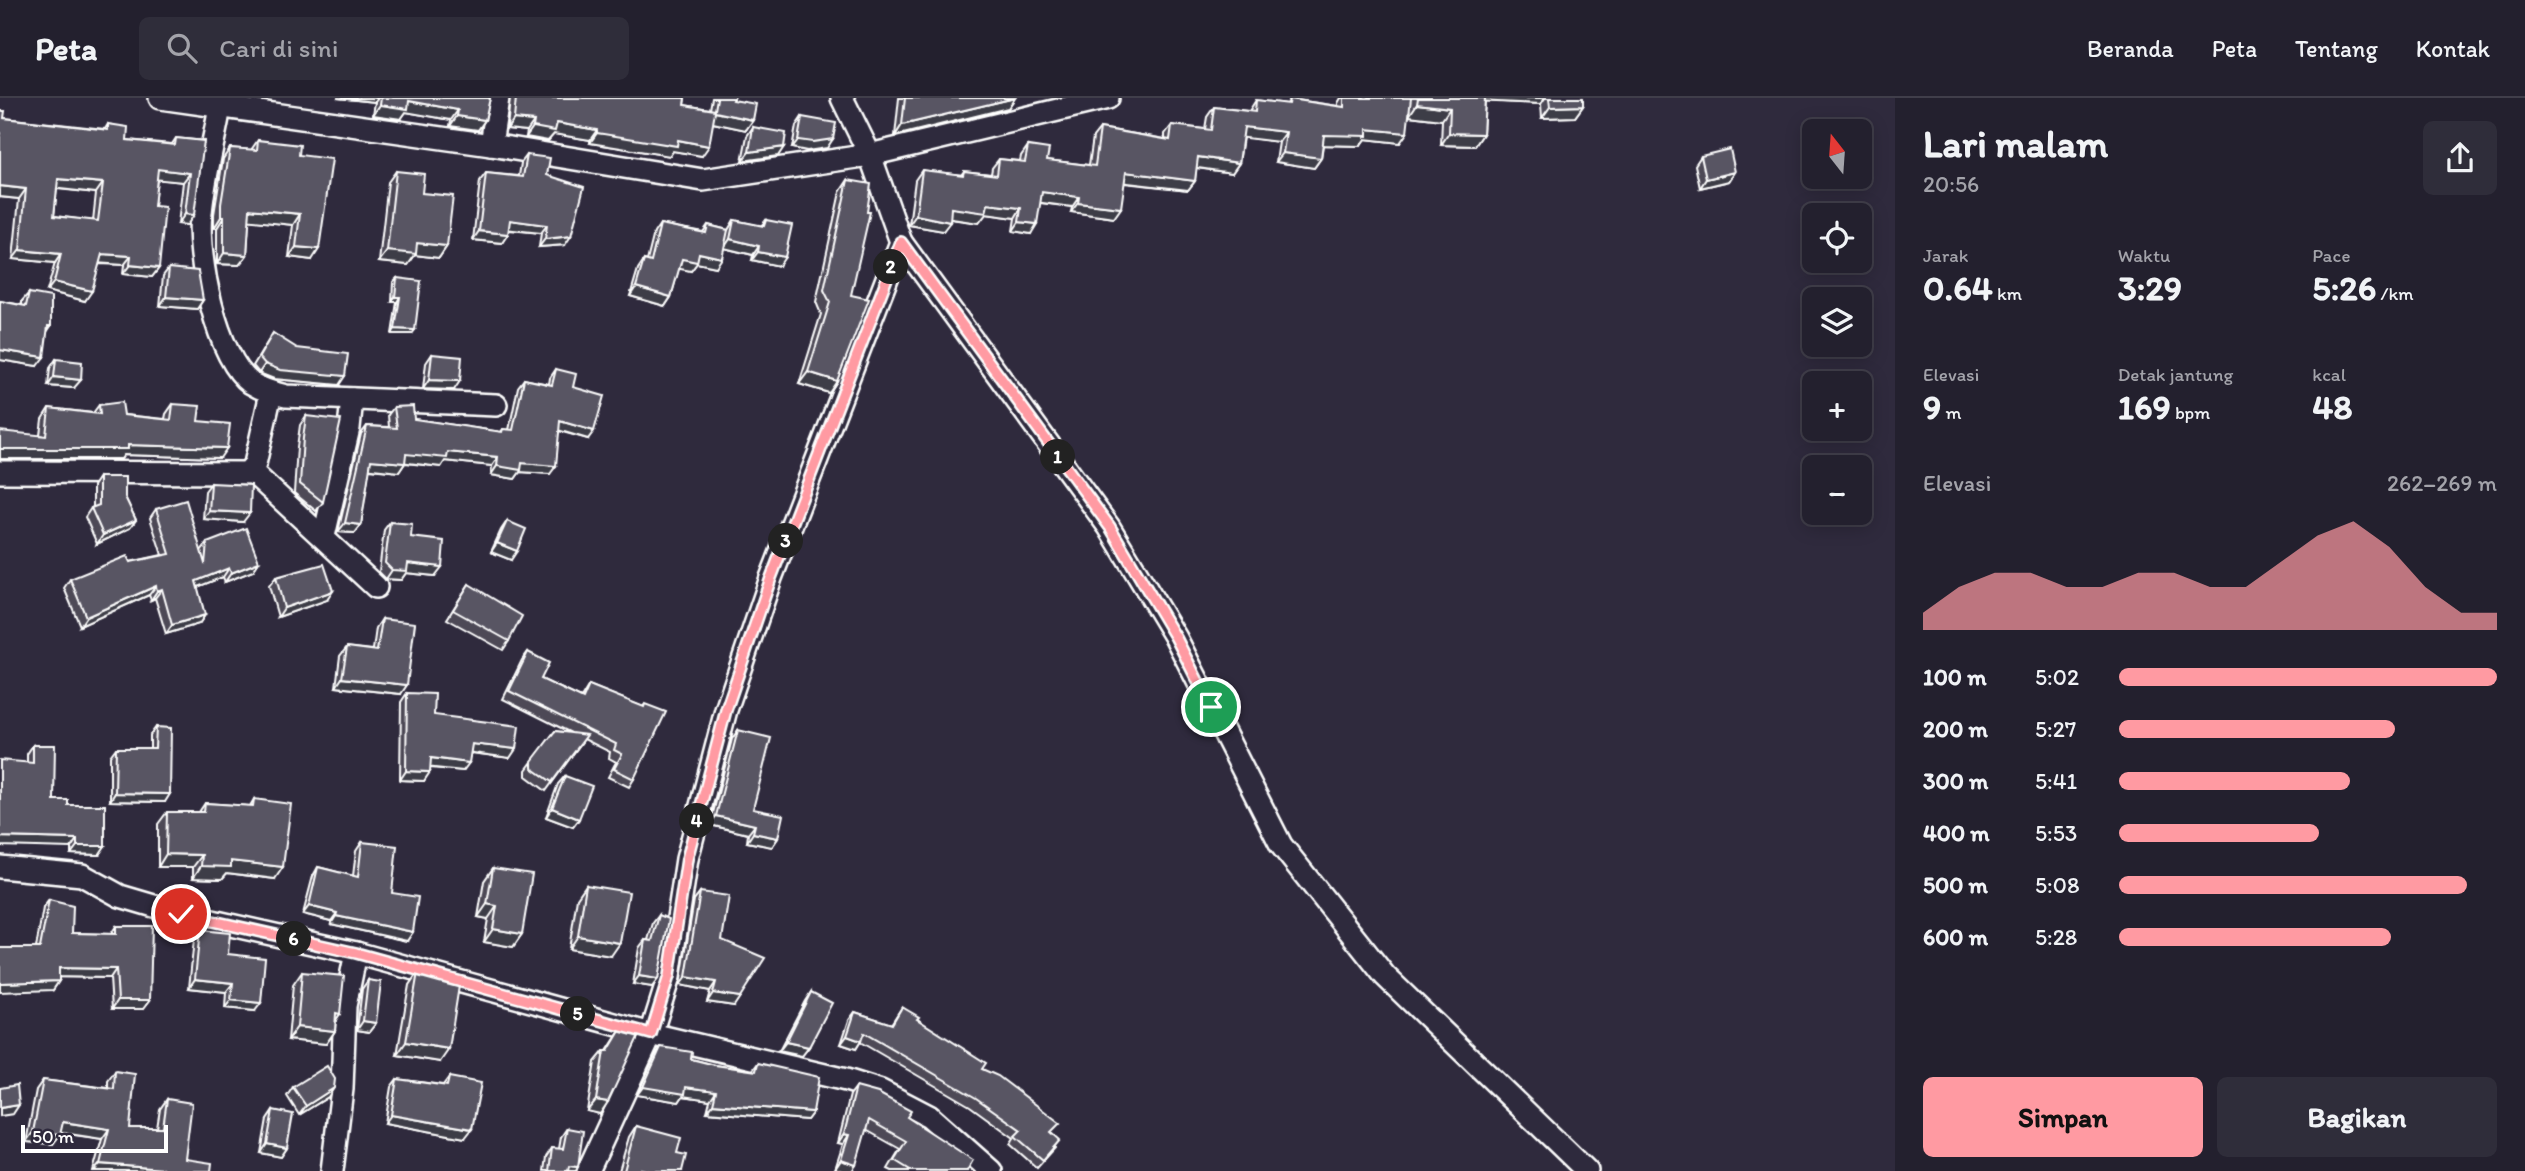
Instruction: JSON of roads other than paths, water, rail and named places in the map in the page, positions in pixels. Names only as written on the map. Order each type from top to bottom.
[{"type":"street","points":[[160,98],[220,107],[274,105],[703,180],[870,155],[1108,98]]},
{"type":"street","points":[[491,145],[498,98]]},
{"type":"street","points":[[842,98],[870,155],[901,242],[1110,527],[1176,638],[1281,845],[1385,976],[1587,1171]]},
{"type":"street","points":[[220,107],[200,215],[208,299],[235,366],[252,383],[271,393],[496,405]]},
{"type":"street","points":[[588,1171],[651,1034],[669,976],[687,859],[726,710],[771,578],[901,242]]},
{"type":"street","points":[[0,472],[243,474],[251,471],[256,464],[271,393]]},
{"type":"street","points":[[324,536],[349,428],[352,399]]},
{"type":"street","points":[[251,471],[376,587]]},
{"type":"street","points":[[0,867],[82,875],[120,895],[181,914],[356,953],[651,1034],[881,1091],[929,1116],[991,1171]]},
{"type":"street","points":[[332,1171],[342,1089],[345,1006],[356,953]]}]
